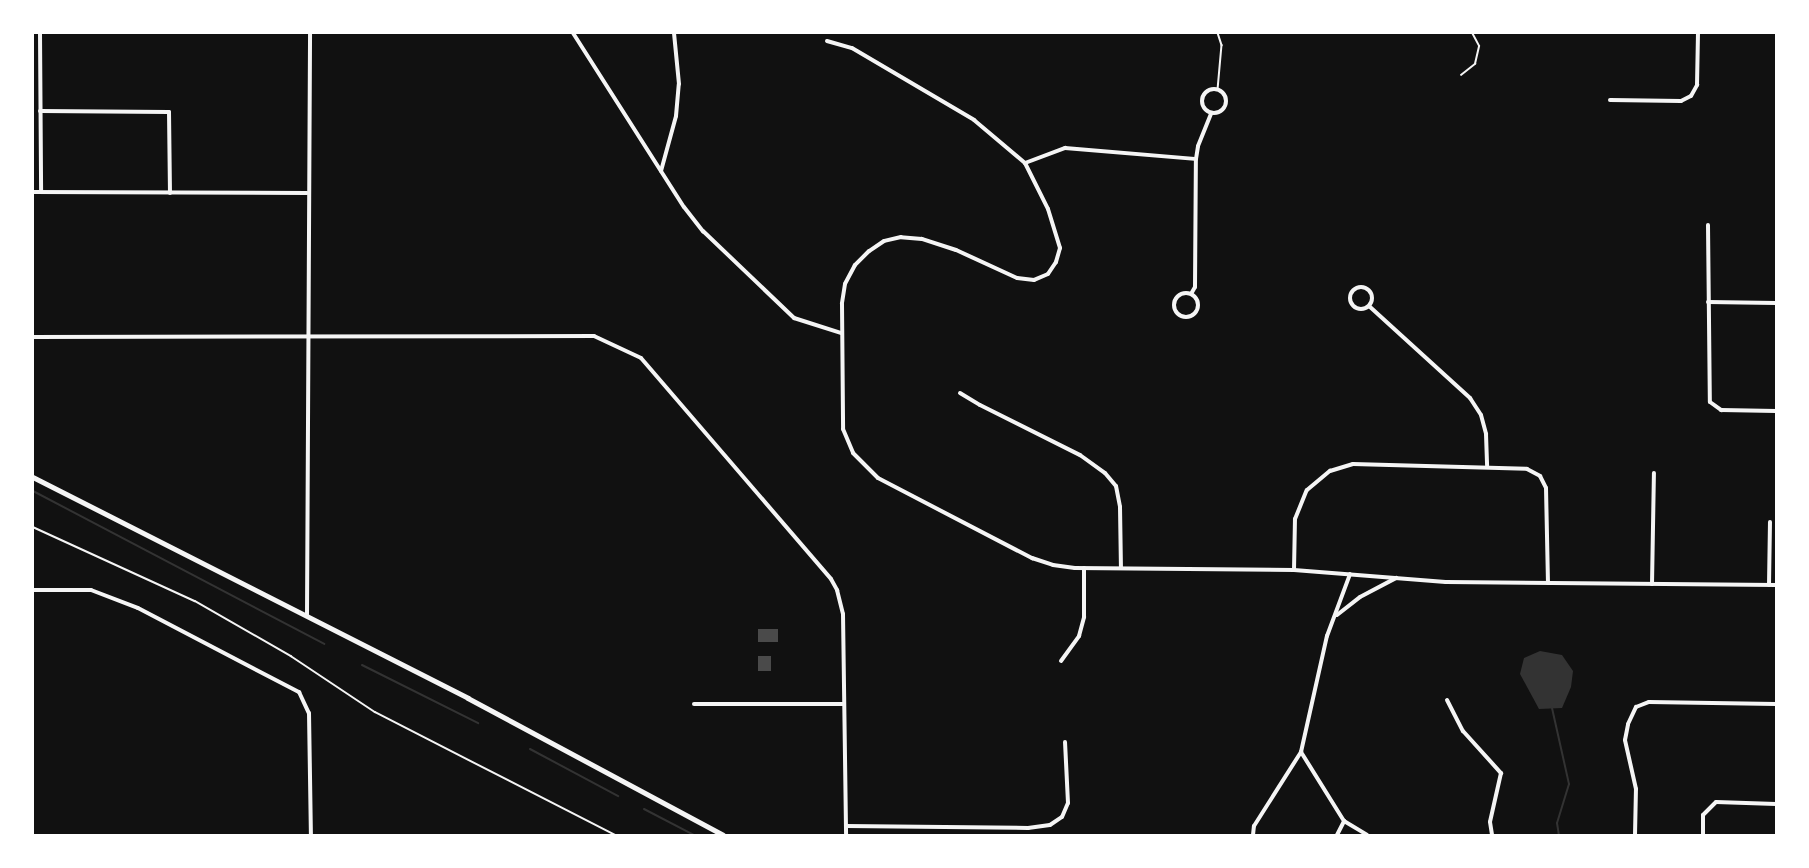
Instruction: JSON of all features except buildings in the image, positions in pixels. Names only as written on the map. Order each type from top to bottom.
[{"type":"street","points":[[40,33],[41,192]]},
{"type":"street","points":[[307,615],[307,193],[310,33]]},
{"type":"street","points":[[573,33],[684,207],[703,231],[794,318],[841,333]]},
{"type":"street","points":[[661,171],[676,116],[679,84],[674,33]]},
{"type":"street","points":[[1610,100],[1681,101],[1691,96],[1697,85],[1698,33]]},
{"type":"street","points":[[827,41],[852,48],[974,120],[1025,163],[1048,209],[1060,248],[1056,262],[1048,274],[1034,280],[1017,278],[956,250],[922,238],[901,237],[869,251],[850,274],[844,290],[841,333],[843,429],[854,453],[878,478],[1032,558],[1053,565],[1084,568],[1294,570],[1446,582],[1776,585]]},
{"type":"street","points":[[1218,90],[1225,96],[1226,104],[1222,111],[1211,113],[1203,105],[1203,98],[1207,92],[1218,90]]},
{"type":"street","points":[[40,111],[169,112],[170,193]]},
{"type":"street","points":[[1191,294],[1195,288],[1196,159],[1198,146],[1211,113]]},
{"type":"street","points":[[1025,163],[1065,148],[1196,159]]},
{"type":"street","points":[[33,192],[307,193]]},
{"type":"street","points":[[1708,225],[1707,302],[1710,402],[1720,410],[1776,411]]},
{"type":"street","points":[[1360,286],[1369,290],[1372,300],[1369,306],[1365,309],[1354,307],[1350,303],[1351,292],[1360,286]]},
{"type":"street","points":[[1183,293],[1191,294],[1197,300],[1198,308],[1193,315],[1182,316],[1174,308],[1175,301],[1183,293]]},
{"type":"street","points":[[1707,302],[1776,303]]},
{"type":"street","points":[[1369,306],[1470,398],[1481,415],[1486,434],[1487,467]]},
{"type":"street","points":[[33,337],[594,336],[641,358],[831,579],[840,598],[844,626],[846,835]]},
{"type":"street","points":[[960,393],[1080,454],[1105,473],[1116,486],[1120,507],[1121,568]]},
{"type":"street","points":[[1294,570],[1296,519],[1306,490],[1330,471],[1353,464],[1527,469],[1540,476],[1546,488],[1548,583]]},
{"type":"street","points":[[1652,584],[1654,473]]},
{"type":"street","points":[[33,477],[307,615],[723,835]]},
{"type":"street","points":[[1769,585],[1770,522]]},
{"type":"street","points":[[1061,661],[1079,636],[1084,617],[1084,568]]},
{"type":"street","points":[[1253,835],[1254,826],[1300,752],[1327,636],[1350,574]]},
{"type":"street","points":[[1336,615],[1360,597],[1397,578]]},
{"type":"street","points":[[33,590],[90,590],[138,608],[299,692],[306,702],[309,714],[311,835]]},
{"type":"street","points":[[1447,700],[1463,731],[1501,772],[1490,822],[1492,835]]},
{"type":"street","points":[[694,704],[844,704]]},
{"type":"street","points":[[1635,835],[1636,789],[1625,740],[1632,713],[1641,704],[1776,704]]},
{"type":"street","points":[[846,826],[1028,828],[1050,825],[1062,817],[1068,803],[1065,742]]},
{"type":"street","points":[[1300,752],[1344,822],[1367,835]]},
{"type":"street","points":[[1703,835],[1703,815],[1716,802],[1776,804]]},
{"type":"street","points":[[1337,835],[1344,822]]},
{"type":"lane","points":[[1218,33],[1222,45],[1218,90]]},
{"type":"lane","points":[[1461,75],[1475,64],[1479,46],[1473,33]]},
{"type":"path","points":[[33,527],[195,602],[291,656],[375,712],[615,835]]},
{"type":"shaded area","points":[[1540,651],[1562,655],[1573,671],[1571,687],[1562,708],[1539,709],[1520,674],[1524,658]]},
{"type":"waterway","points":[[33,491],[324,644]]},
{"type":"waterway","points":[[362,665],[478,723]]},
{"type":"waterway","points":[[1552,708],[1569,784],[1557,823],[1559,835]]},
{"type":"waterway","points":[[530,749],[618,796]]},
{"type":"waterway","points":[[644,809],[694,835]]}]
